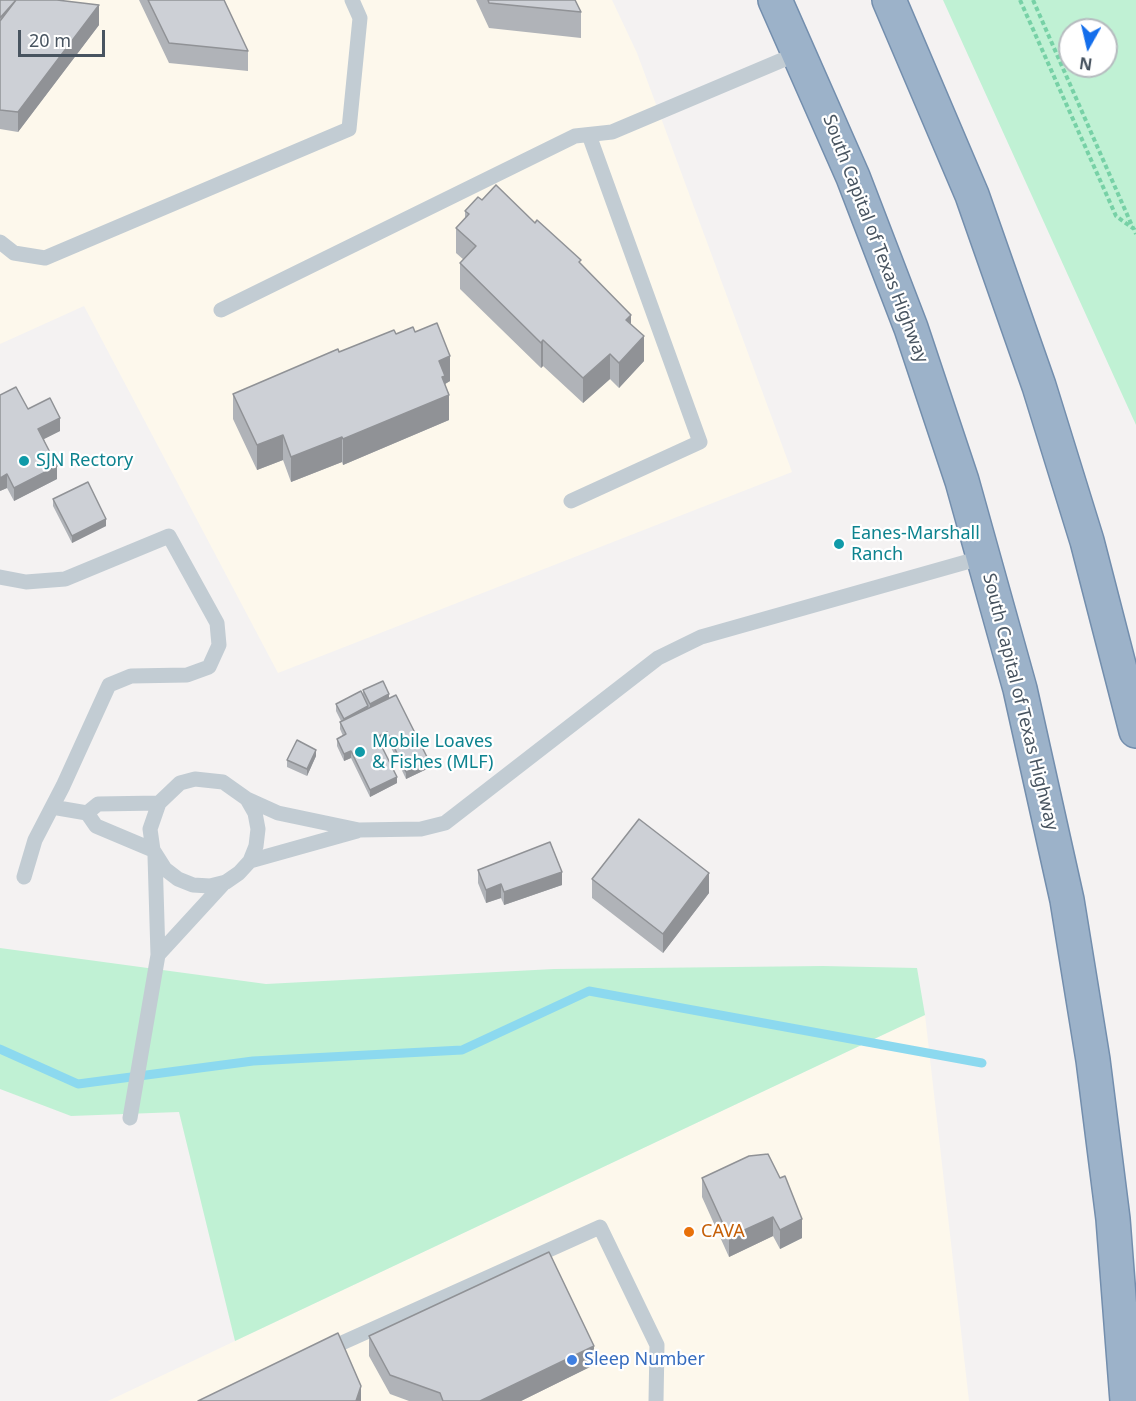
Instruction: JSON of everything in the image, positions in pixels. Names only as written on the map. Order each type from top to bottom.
[{"type":"highway","name":"South Capital of Texas Highway","points":[[775,0],[853,177],[911,328],[984,556],[1035,751],[1074,943],[1107,1165],[1127,1401]]},
{"type":"highway","points":[[889,0],[972,195],[1025,345],[1087,541],[1136,731]]},
{"type":"lane","points":[[0,242],[14,253],[45,258],[349,129],[360,18],[352,0]]},
{"type":"lane","points":[[221,310],[575,136],[612,132],[799,52]]},
{"type":"lane","points":[[571,501],[700,442],[589,135]]},
{"type":"lane","points":[[0,577],[26,582],[65,579],[169,536],[217,623],[219,645],[209,667],[187,675],[131,676],[109,685],[35,840],[24,877]]},
{"type":"lane","points":[[130,1118],[158,954],[154,853],[150,829],[159,803],[180,783],[195,779],[224,782],[247,799],[278,813],[360,830],[422,829],[445,823],[658,658],[701,637],[984,556]]},
{"type":"lane","points":[[158,954],[226,882],[250,861],[256,846],[258,830],[255,813],[247,799]]},
{"type":"lane","points":[[87,813],[98,804],[159,803]]},
{"type":"lane","points":[[52,807],[87,813],[96,826],[154,853],[165,869],[178,879],[201,885],[226,882]]},
{"type":"lane","points":[[250,861],[360,830]]},
{"type":"lane","points":[[309,1358],[600,1227],[657,1345],[656,1401]]},
{"type":"path","points":[[1020,0],[1116,216],[1135,231]]},
{"type":"path","points":[[1033,0],[1135,231]]},
{"type":"shaded area","points":[[0,0],[612,0],[637,53],[792,472],[278,673],[84,306],[0,344]]},
{"type":"shaded area","points":[[925,1015],[969,1401],[108,1401],[235,1341]]},
{"type":"green space","points":[[943,0],[1136,0],[1136,425]]},
{"type":"green space","points":[[0,948],[266,984],[554,969],[823,966],[917,968],[925,1015],[235,1341],[179,1112],[71,1116],[0,1089]]},
{"type":"building","points":[[0,0],[16,0],[0,18]]},
{"type":"building","points":[[16,0],[57,0],[99,5],[18,112],[0,110],[0,21]]},
{"type":"building","points":[[148,0],[224,0],[248,51],[169,43]]},
{"type":"building","points":[[488,0],[575,0],[581,12],[489,3]]},
{"type":"building","points":[[496,185],[535,223],[537,220],[581,260],[579,262],[631,315],[626,320],[644,336],[619,363],[610,354],[583,378],[543,340],[541,343],[460,263],[476,246],[456,228],[469,214],[465,211],[478,197],[482,200]]},
{"type":"building","points":[[437,323],[450,356],[439,361],[449,395],[343,439],[342,437],[291,457],[283,435],[257,445],[233,394],[338,349],[339,352],[394,330],[396,334],[413,327],[415,332]]},
{"type":"building","name":"SJN Rectory","points":[[16,387],[28,409],[50,398],[60,418],[38,429],[57,466],[14,488],[7,474],[0,478],[0,395]]},
{"type":"building","points":[[88,482],[106,519],[72,536],[53,499]]},
{"type":"building","points":[[383,681],[389,694],[370,704],[363,690]]},
{"type":"building","points":[[361,691],[368,706],[344,719],[336,704]]},
{"type":"building","name":"Mobile Loaves & Fishes (MLF)","points":[[396,695],[429,761],[406,772],[387,732],[377,737],[397,777],[370,790],[351,751],[344,754],[337,739],[346,734],[340,722]]},
{"type":"building","points":[[297,740],[316,750],[307,769],[287,760]]},
{"type":"building","points":[[639,819],[709,873],[663,934],[592,879]]},
{"type":"building","points":[[550,842],[562,872],[504,892],[501,884],[486,890],[478,870]]},
{"type":"building","points":[[768,1154],[780,1178],[785,1176],[802,1219],[780,1230],[773,1217],[729,1237],[702,1178],[749,1156]]},
{"type":"building","points":[[549,1252],[594,1346],[480,1401],[443,1401],[440,1393],[390,1375],[369,1336]]},
{"type":"building","points":[[338,1333],[361,1386],[356,1401],[198,1401]]},
{"type":"waterway","points":[[0,1049],[78,1084],[253,1061],[462,1050],[589,991],[982,1063]]},
{"type":"place","name":"SJN Rectory","points":[[24,461]]},
{"type":"place","name":"Eanes-Marshall Ranch","points":[[839,544]]},
{"type":"place","name":"Mobile Loaves & Fishes (MLF)","points":[[360,752]]},
{"type":"place","name":"CAVA","points":[[689,1232]]},
{"type":"place","name":"Sleep Number","points":[[572,1360]]}]
